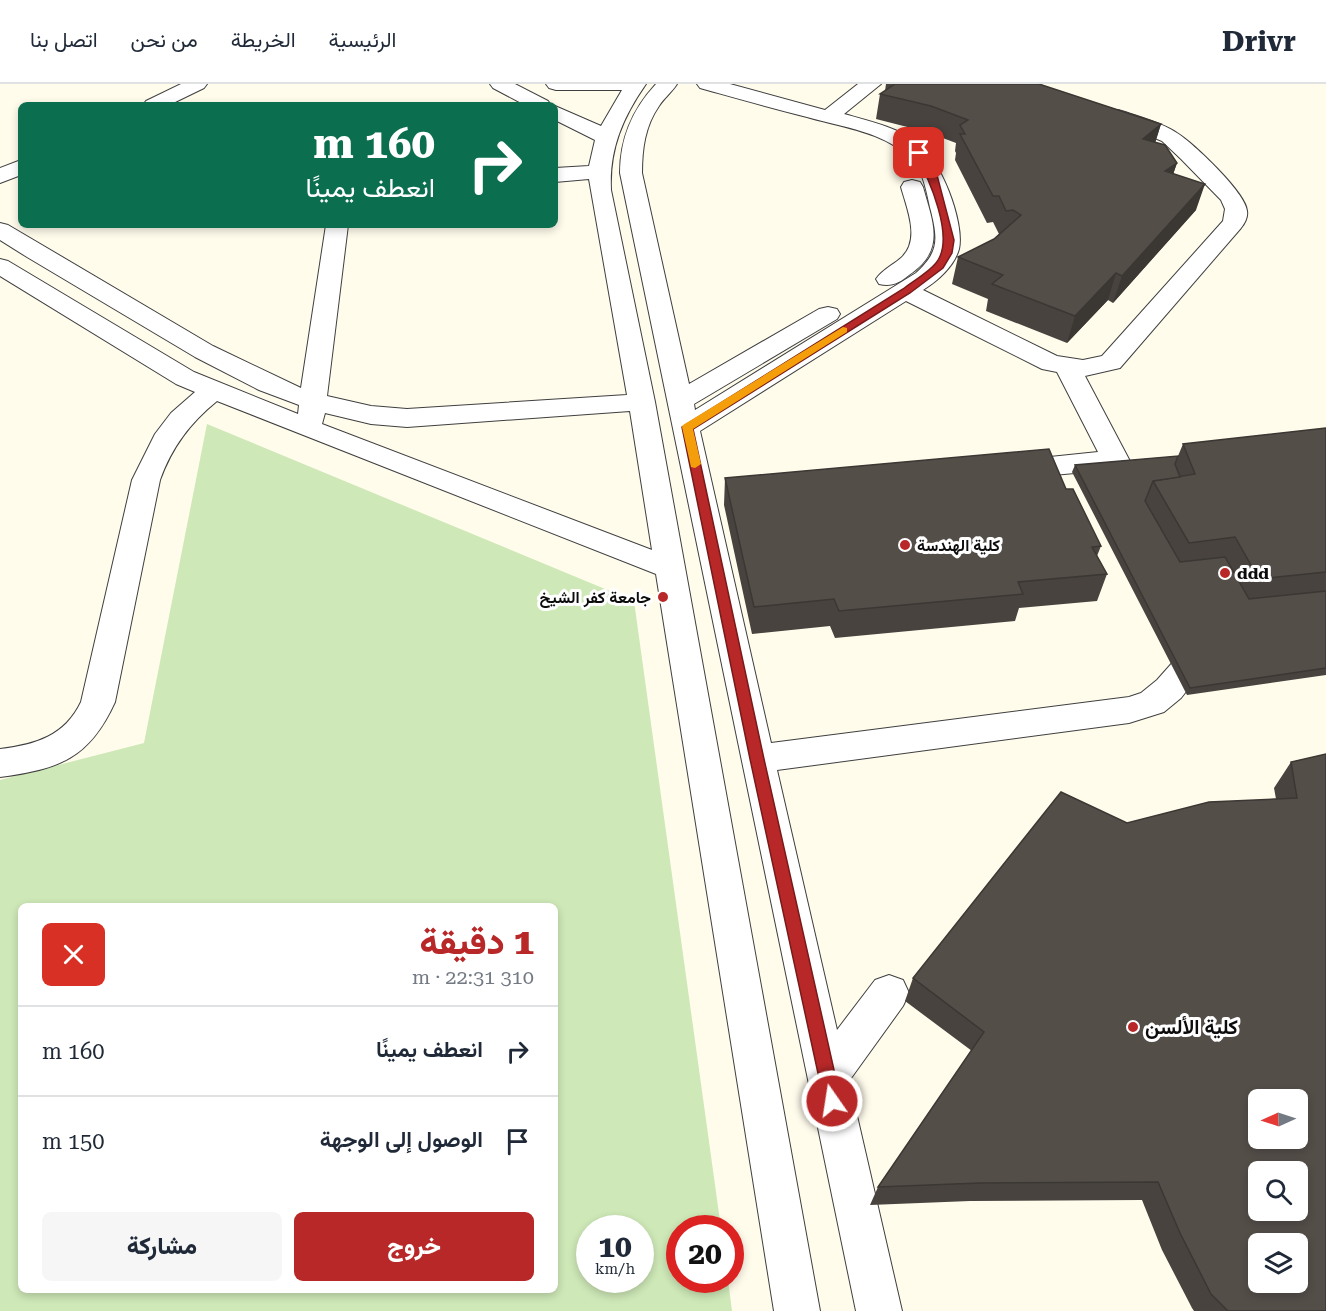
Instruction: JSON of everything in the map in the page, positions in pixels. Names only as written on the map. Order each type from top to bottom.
[{"type":"lane","points":[[159,102],[197,84]]},
{"type":"lane","points":[[500,84],[535,102]]},
{"type":"lane","points":[[556,84],[651,85],[858,139],[893,154],[909,174],[925,238],[922,252],[897,273],[684,414]]},
{"type":"lane","points":[[684,414],[906,291],[939,266],[947,253],[950,240],[932,175],[919,153],[906,143],[872,129],[707,84]]},
{"type":"lane","points":[[828,117],[871,84]]},
{"type":"lane","points":[[651,85],[614,118],[606,137],[598,172],[642,402],[797,1311]]},
{"type":"lane","points":[[651,85],[649,104],[639,120],[632,146],[631,173],[684,414],[714,499],[757,759],[879,1311]]},
{"type":"lane","points":[[171,96],[184,102]]},
{"type":"lane","points":[[558,113],[606,137]]},
{"type":"lane","points":[[906,291],[1051,363],[1090,367],[1111,362],[1233,223],[1237,214],[1236,206],[1229,196],[1189,154],[1168,136],[1144,135],[1098,115]]},
{"type":"lane","points":[[0,176],[18,168]]},
{"type":"lane","points":[[558,175],[598,172]]},
{"type":"lane","points":[[309,429],[337,228]]},
{"type":"lane","points":[[0,230],[218,361],[263,382],[314,401],[377,417],[407,418],[642,402]]},
{"type":"lane","points":[[0,266],[158,363],[213,391],[670,568]]},
{"type":"lane","points":[[1067,366],[1127,469],[1149,526]]},
{"type":"lane","points":[[0,763],[33,760],[56,751],[76,737],[91,720],[98,702],[146,480],[154,455],[168,432],[189,410],[213,391]]},
{"type":"lane","points":[[990,473],[1127,469]]},
{"type":"lane","points":[[757,759],[1129,710],[1152,703],[1169,689],[1216,634]]},
{"type":"lane","points":[[827,1077],[889,993]]},
{"type":"green space","points":[[207,424],[634,601],[719,1215],[666,1215],[666,1293],[730,1293],[732,1311],[0,1311],[0,780],[144,743]]},
{"type":"building","points":[[895,84],[1039,84],[1161,124],[1143,139],[1165,145],[1177,163],[1165,171],[1205,184],[1122,276],[1116,273],[1075,316],[992,284],[1003,275],[958,257],[994,239],[1021,215],[1013,210],[1006,211],[999,196],[993,196],[960,134],[965,134],[960,125],[968,120],[931,106],[880,94]]},
{"type":"building","points":[[1326,428],[1326,572],[1259,579],[1235,537],[1189,543],[1153,481],[1195,474],[1183,444]]},
{"type":"building","name":"كلية الهندسة","points":[[1049,449],[1066,489],[1073,489],[1101,546],[1092,547],[1107,574],[1018,582],[1023,594],[839,611],[834,599],[754,607],[725,478]]},
{"type":"building","points":[[1178,456],[1175,464],[1180,477],[1153,481],[1145,501],[1180,562],[1225,557],[1249,599],[1326,591],[1326,668],[1190,688],[1075,465]]},
{"type":"building","name":"كلية الألسن","points":[[1326,754],[1326,1311],[1228,1311],[1211,1294],[1180,1233],[1158,1182],[980,1183],[878,1187],[984,1032],[913,978],[1061,792],[1127,823],[1209,802],[1297,798],[1291,762]]},
{"type":"slow traffic","points":[[695,464],[687,427],[843,330]]},
{"type":"place","name":"كلية الهندسة","points":[[905,545]]},
{"type":"place","name":"ddd","points":[[1225,573]]},
{"type":"place","name":"جامعة كفر الشيخ","points":[[663,597]]},
{"type":"place","name":"كلية الألسن","points":[[1133,1027]]},
{"type":"route","points":[[832,1101],[687,427],[906,291],[939,266],[947,253],[950,240],[932,175],[919,153]]}]
